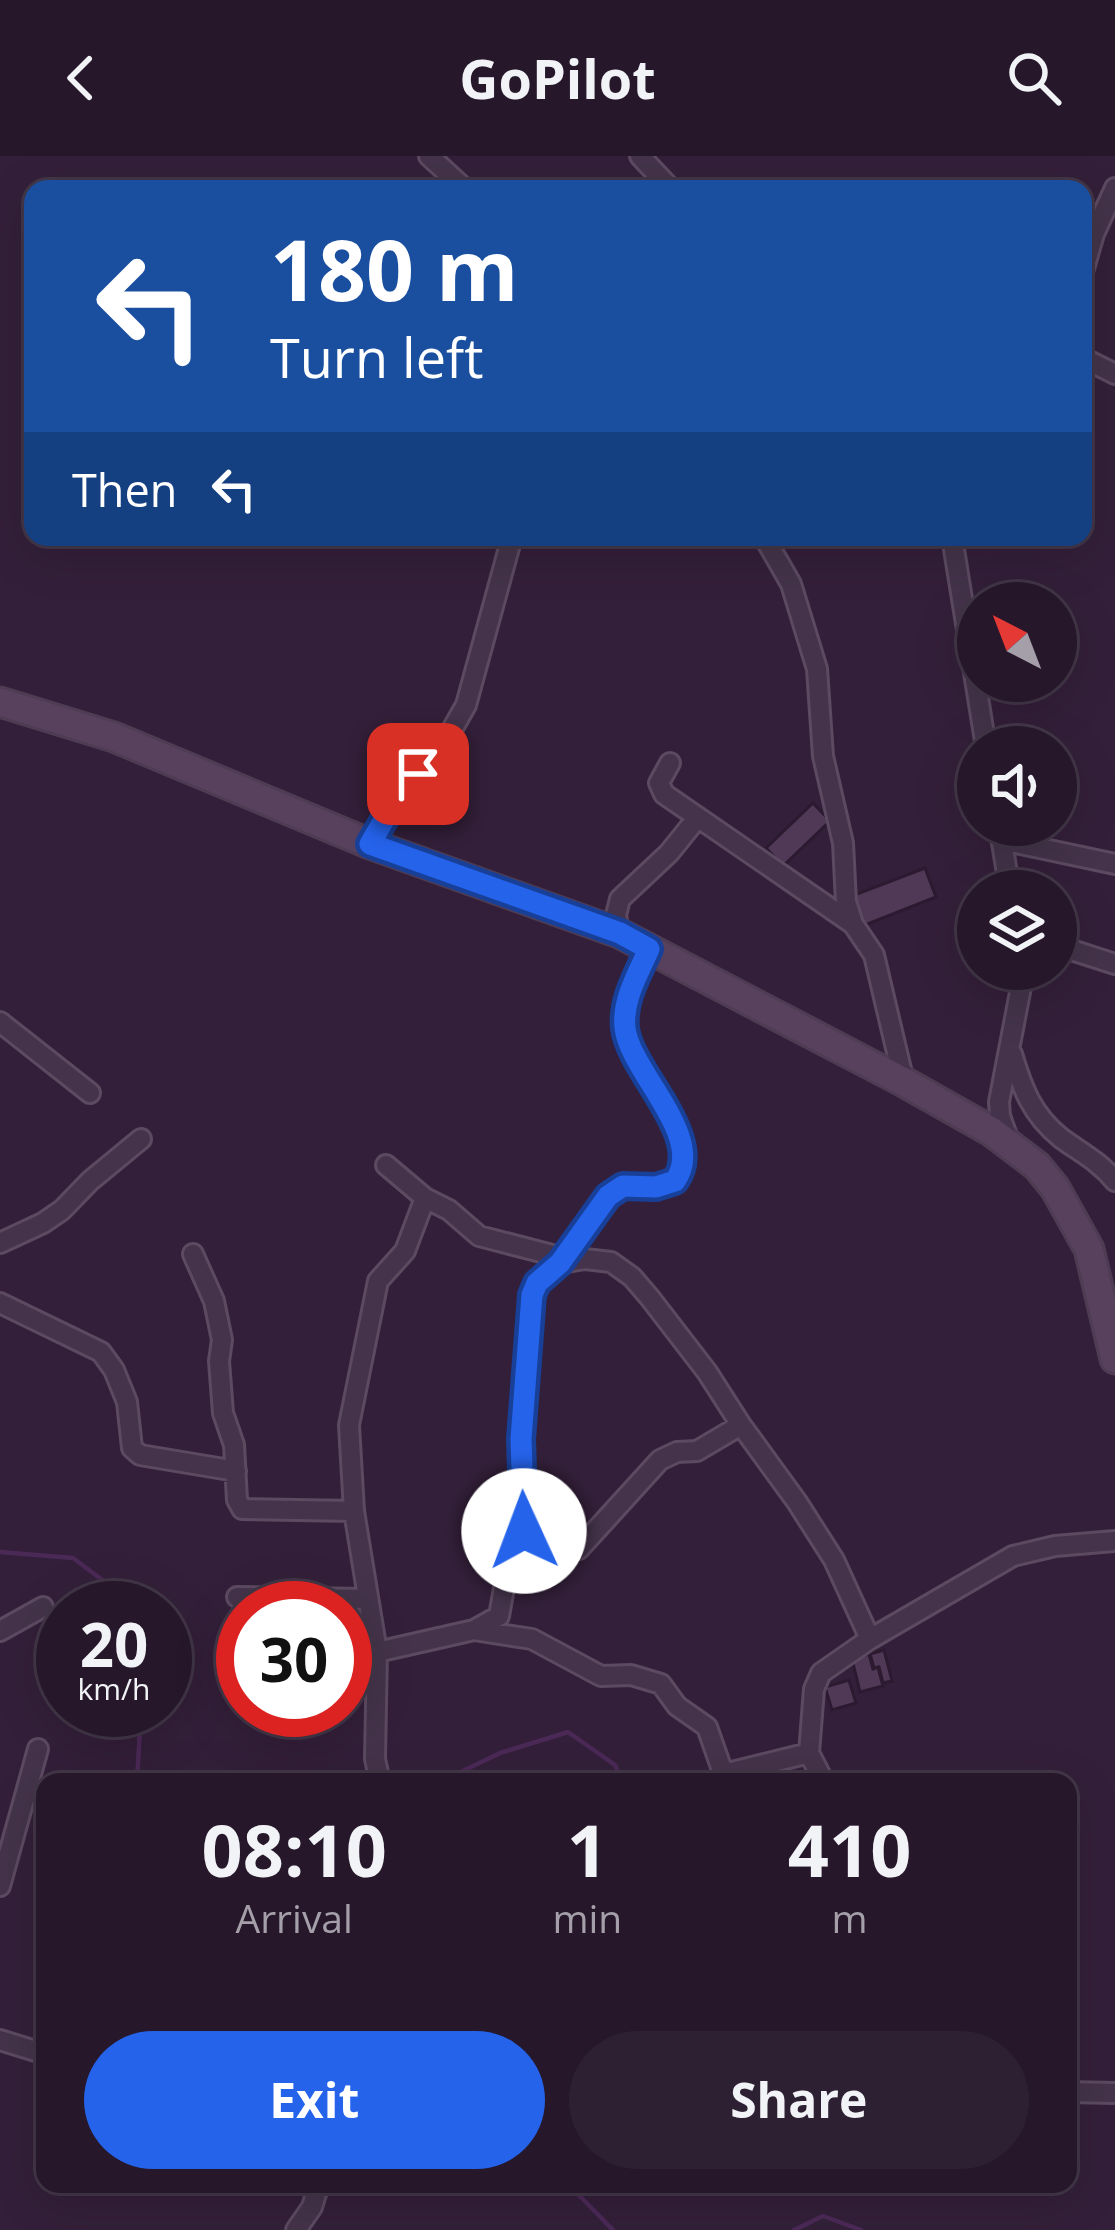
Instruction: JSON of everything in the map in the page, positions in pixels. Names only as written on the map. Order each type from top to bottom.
[{"type":"street","points":[[429,156],[455,180]]},
{"type":"street","points":[[640,156],[663,180]]},
{"type":"street","points":[[1092,241],[1115,188]]},
{"type":"street","points":[[1094,234],[1115,239]]},
{"type":"street","points":[[370,844],[392,806],[445,742],[466,705],[510,546]]},
{"type":"street","points":[[769,546],[791,584],[818,669],[823,756],[843,843],[846,902],[853,924],[874,956],[904,1082]]},
{"type":"street","points":[[953,546],[983,726]]},
{"type":"street","points":[[0,702],[114,737],[370,844],[620,933],[904,1082],[1010,1144],[1055,1188],[1089,1249],[1115,1359]]},
{"type":"street","points":[[670,763],[659,783],[661,789],[853,924]]},
{"type":"street","points":[[620,933],[616,915],[620,898],[669,853],[698,817]]},
{"type":"street","points":[[1051,846],[1115,864]]},
{"type":"street","points":[[376,1652],[475,1630],[499,1616],[505,1582],[524,1531],[521,1439],[530,1309],[537,1283],[562,1260],[608,1196],[623,1186],[656,1187],[675,1181],[684,1164],[681,1143],[650,1078],[631,1051],[625,1030],[629,993],[649,949]]},
{"type":"street","points":[[1077,952],[1115,964]]},
{"type":"street","points":[[1010,1144],[999,1102],[1021,990]]},
{"type":"street","points":[[0,1022],[90,1093]]},
{"type":"street","points":[[1011,1051],[1033,1110],[1115,1181]]},
{"type":"street","points":[[0,1243],[62,1210],[141,1139]]},
{"type":"street","points":[[386,1165],[479,1236],[562,1260],[611,1262],[632,1277],[707,1372],[797,1502],[834,1560],[870,1639]]},
{"type":"street","points":[[365,1581],[354,1511],[349,1425],[378,1281],[405,1251],[425,1198]]},
{"type":"street","points":[[579,1233],[585,1259]]},
{"type":"street","points":[[193,1253],[214,1301],[222,1340],[223,1413],[234,1445],[237,1499],[242,1509],[354,1511]]},
{"type":"street","points":[[0,1303],[101,1352],[115,1370],[127,1402],[132,1448],[140,1454],[236,1471]]},
{"type":"street","points":[[524,1531],[568,1550],[579,1549],[660,1460],[677,1452],[697,1451],[741,1425]]},
{"type":"street","points":[[819,1773],[809,1753],[816,1681],[821,1673],[1013,1556],[1054,1546],[1115,1541]]},
{"type":"street","points":[[0,1631],[36,1611]]},
{"type":"street","points":[[372,1625],[378,1773]]},
{"type":"street","points":[[475,1630],[532,1639],[601,1676],[631,1675],[661,1684],[677,1706],[707,1727],[721,1767],[728,1773],[809,1753]]},
{"type":"street","points":[[0,1886],[38,1749]]},
{"type":"street","points":[[0,2040],[36,2051]]},
{"type":"street","points":[[1077,2092],[1115,2093]]},
{"type":"street","points":[[296,2230],[316,2193]]},
{"type":"building","points":[[813,803],[830,821],[783,866],[766,848]]},
{"type":"building","points":[[925,868],[936,897],[860,927],[849,897]]},
{"type":"building","points":[[884,1650],[892,1681],[883,1683],[870,1654]]},
{"type":"building","points":[[869,1654],[883,1686],[860,1692],[852,1659]]},
{"type":"building","points":[[849,1680],[856,1703],[832,1710],[825,1687]]},
{"type":"waterway","points":[[0,1552],[73,1558],[104,1581]]},
{"type":"waterway","points":[[459,1773],[500,1753],[568,1732],[615,1765],[619,1773]]},
{"type":"waterway","points":[[138,1773],[140,1737]]},
{"type":"waterway","points":[[577,2193],[613,2230]]},
{"type":"waterway","points":[[794,2230],[823,2216],[861,2230]]},
{"type":"route","points":[[418,774],[370,844],[620,933],[649,949],[629,993],[625,1030],[631,1051],[650,1078],[681,1143],[684,1164],[675,1181],[656,1187],[623,1186],[608,1196],[560,1263],[537,1283],[530,1309],[521,1439],[524,1531]]}]
